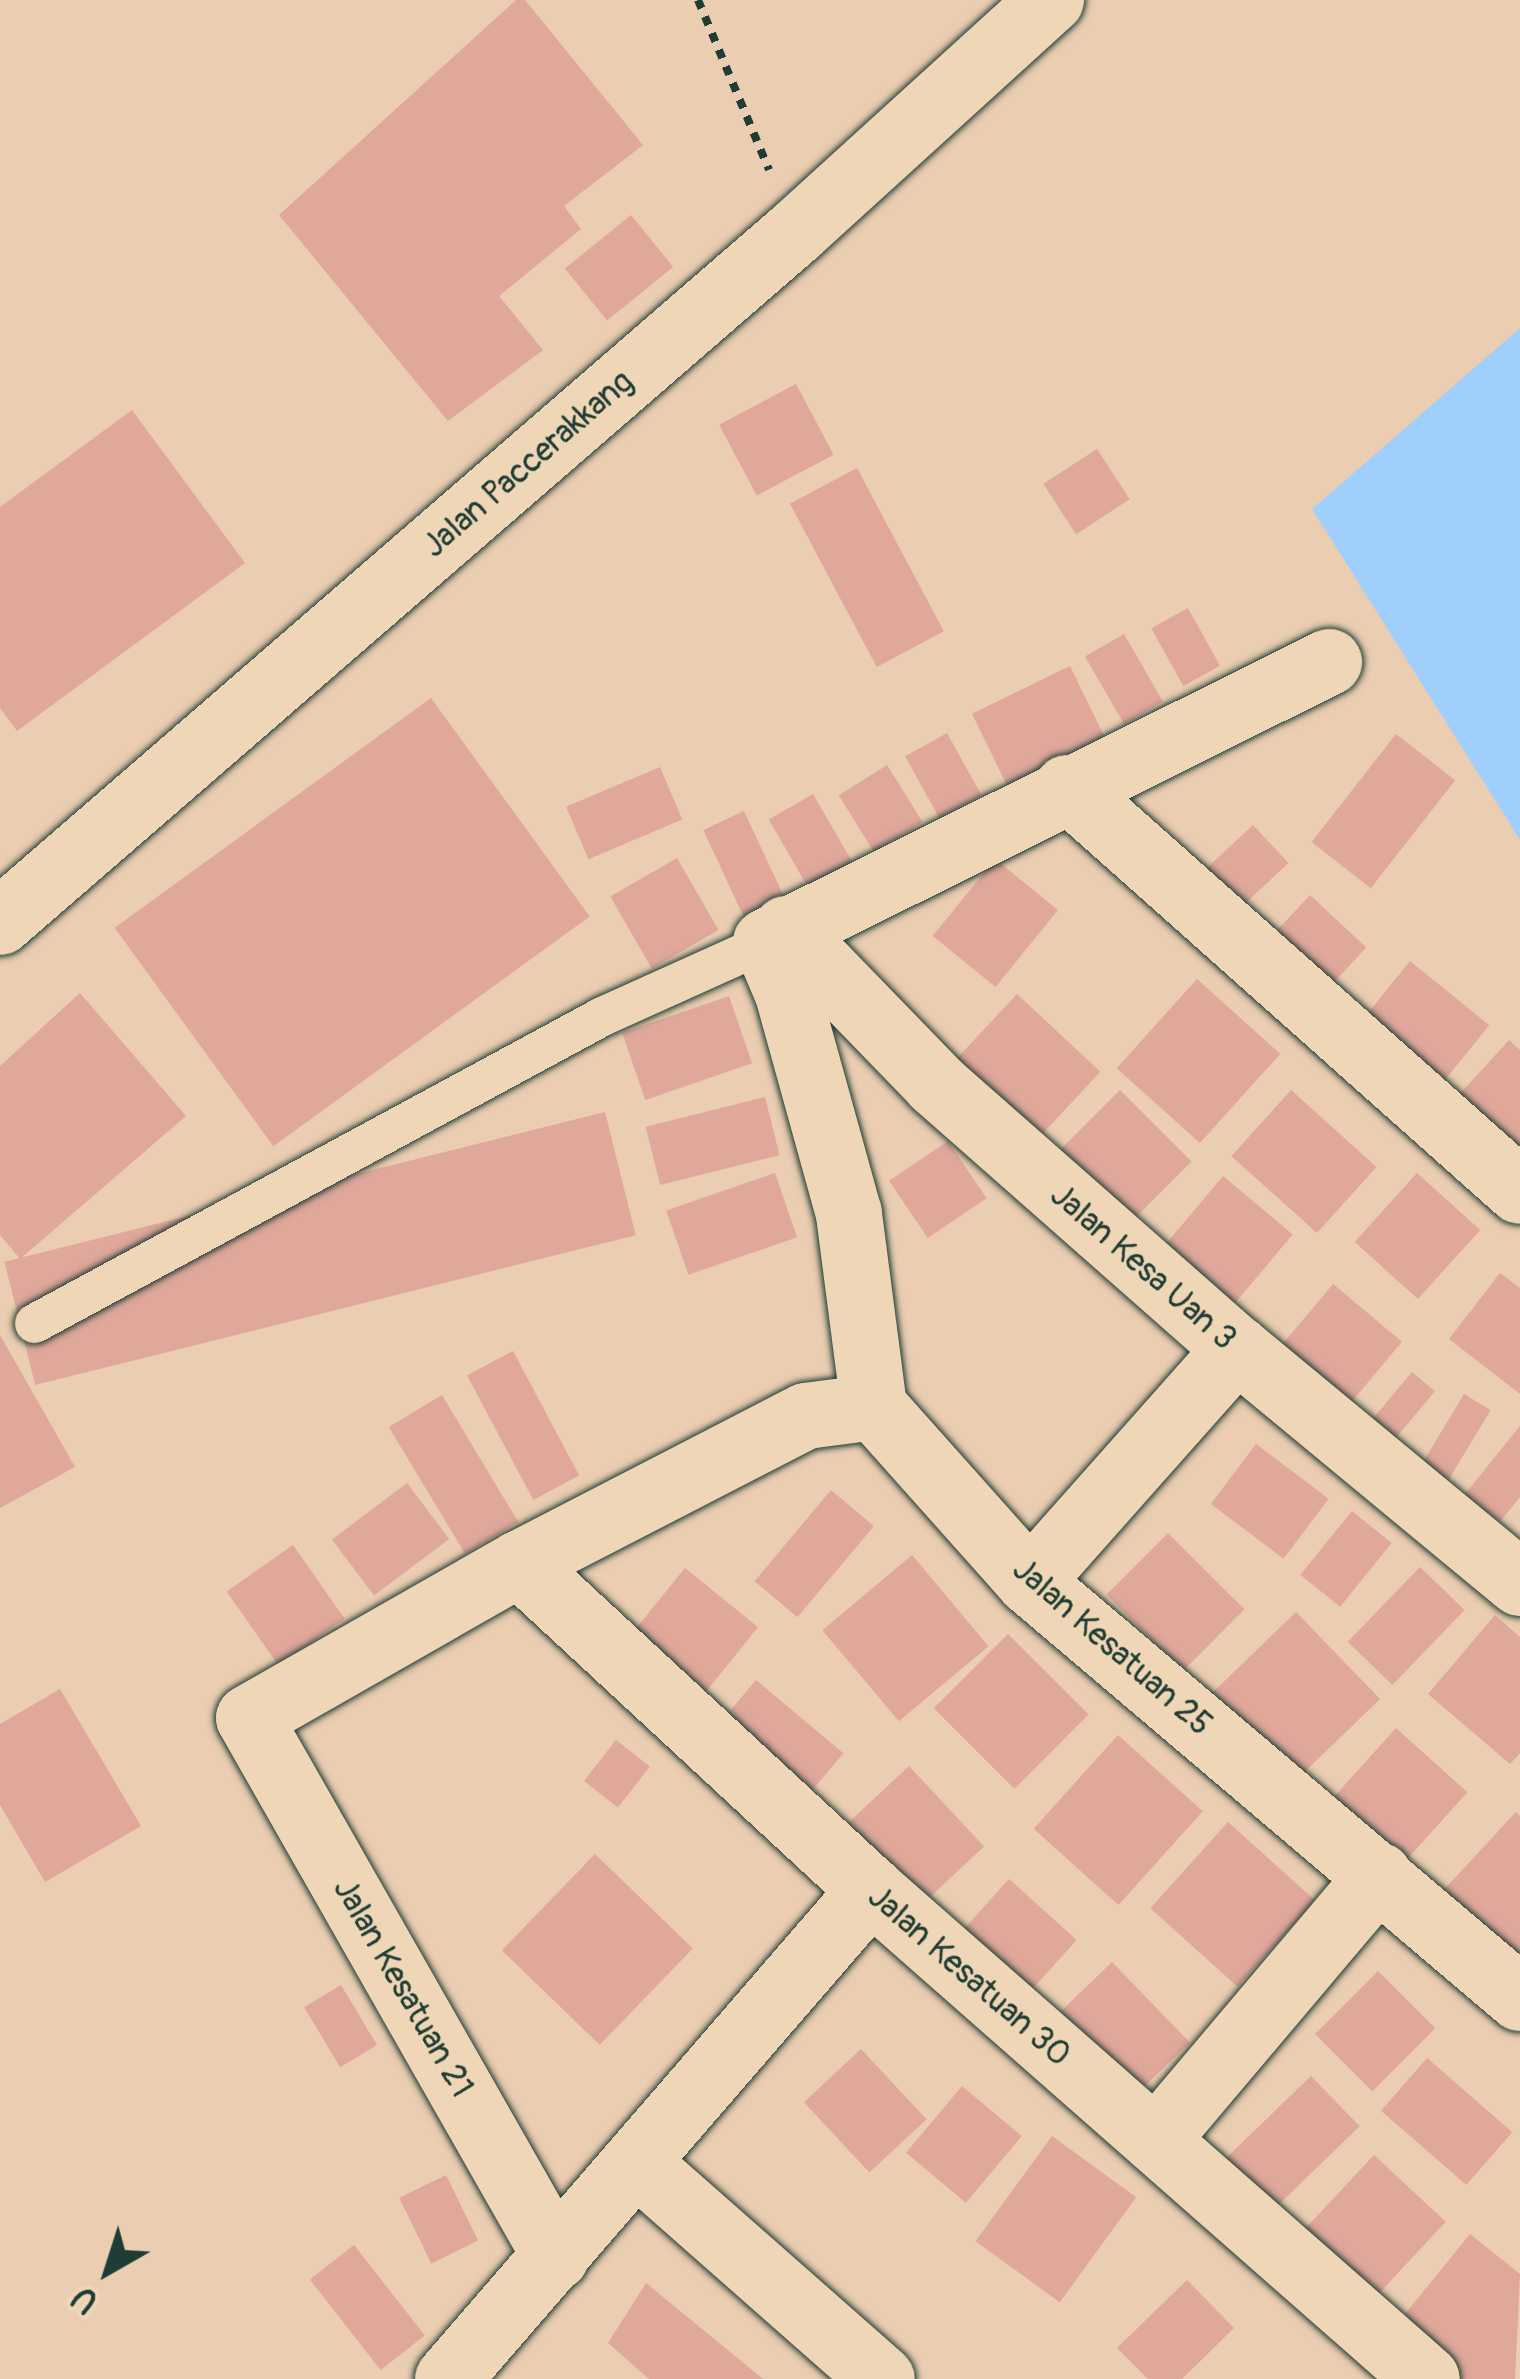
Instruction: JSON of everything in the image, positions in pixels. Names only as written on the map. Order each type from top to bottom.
[{"type":"street","name":"Jalan Paccerakkang","points":[[0,922],[796,232],[1051,0]]},
{"type":"street","points":[[519,1564],[806,1416],[874,1407],[849,1214],[776,936],[1329,662]]},
{"type":"street","points":[[1067,788],[1520,1191]]},
{"type":"street","name":"Jalan Kesa Uan 3","points":[[776,936],[1237,1349],[1519,1581]]},
{"type":"street","points":[[1030,1582],[1237,1349]]},
{"type":"street","name":"Jalan Kesatuan 25","points":[[874,1407],[1030,1582],[1520,1998]]},
{"type":"street","name":"Jalan Kesatuan 21","points":[[519,1564],[249,1718],[556,2257]]},
{"type":"street","name":"Jalan Kesatuan 30","points":[[519,1564],[871,1890],[1427,2379]]},
{"type":"street","points":[[1156,2140],[1378,1876]]},
{"type":"street","points":[[448,2379],[871,1890]]},
{"type":"street","points":[[638,2164],[882,2379]]},
{"type":"lane","points":[[34,1323],[602,1016],[776,936]]},
{"type":"path","points":[[698,0],[796,232]]},
{"type":"water","points":[[1520,328],[1520,840],[1312,509]]},
{"type":"building","points":[[516,0],[525,0],[643,145],[564,206],[581,229],[499,296],[543,350],[448,421],[279,215]]},
{"type":"building","points":[[631,215],[673,267],[607,321],[565,268]]},
{"type":"building","points":[[796,384],[834,455],[757,495],[719,425]]},
{"type":"building","points":[[132,410],[245,563],[17,731],[0,708],[0,507]]},
{"type":"building","points":[[1097,449],[1130,499],[1076,534],[1043,484]]},
{"type":"building","points":[[857,468],[944,631],[877,667],[790,504]]},
{"type":"building","points":[[1188,608],[1220,666],[1183,686],[1151,628]]},
{"type":"building","points":[[1124,634],[1163,702],[1124,724],[1085,656]]},
{"type":"building","points":[[1070,666],[1105,738],[1007,786],[972,714]]},
{"type":"building","points":[[431,698],[590,916],[273,1146],[115,928]]},
{"type":"building","points":[[947,733],[981,795],[939,818],[905,756]]},
{"type":"building","points":[[1396,734],[1455,780],[1371,888],[1312,842]]},
{"type":"building","points":[[887,765],[923,822],[874,852],[839,795]]},
{"type":"building","points":[[660,767],[682,819],[588,859],[566,807]]},
{"type":"building","points":[[813,794],[854,865],[810,891],[769,820]]},
{"type":"building","points":[[744,811],[792,914],[751,933],[703,830]]},
{"type":"building","points":[[1253,825],[1288,863],[1225,922],[1189,884]]},
{"type":"building","points":[[677,858],[718,930],[652,968],[610,896]]},
{"type":"building","points":[[995,859],[1058,910],[996,987],[933,936]]},
{"type":"building","points":[[1310,895],[1366,948],[1317,1001],[1260,948]]},
{"type":"building","points":[[1410,961],[1489,1025],[1434,1094],[1355,1029]]},
{"type":"building","points":[[1197,979],[1280,1054],[1200,1143],[1117,1068]]},
{"type":"building","points":[[80,993],[186,1116],[20,1259],[0,1235],[0,1066]]},
{"type":"building","points":[[1017,994],[1100,1072],[1038,1139],[954,1061]]},
{"type":"building","points":[[729,996],[752,1063],[645,1100],[622,1033]]},
{"type":"building","points":[[1509,1040],[1520,1050],[1520,1154],[1457,1097]]},
{"type":"building","points":[[1120,1090],[1191,1161],[1130,1223],[1058,1152]]},
{"type":"building","points":[[1291,1090],[1376,1167],[1317,1233],[1231,1156]]},
{"type":"building","points":[[765,1097],[780,1155],[660,1185],[646,1127]]},
{"type":"building","points":[[605,1112],[636,1235],[35,1385],[4,1262]]},
{"type":"building","points":[[948,1141],[987,1198],[928,1238],[889,1181]]},
{"type":"building","points":[[775,1173],[797,1237],[688,1275],[666,1210]]},
{"type":"building","points":[[1417,1173],[1480,1230],[1418,1299],[1355,1242]]},
{"type":"building","points":[[1223,1176],[1293,1234],[1228,1311],[1159,1253]]},
{"type":"building","points":[[1500,1273],[1520,1288],[1520,1394],[1449,1339]]},
{"type":"building","points":[[1333,1284],[1402,1342],[1340,1415],[1271,1358]]},
{"type":"building","points":[[0,1335],[75,1467],[0,1508]]},
{"type":"building","points":[[513,1351],[579,1475],[533,1500],[467,1375]]},
{"type":"building","points":[[1412,1372],[1435,1391],[1383,1453],[1360,1434]]},
{"type":"building","points":[[1464,1394],[1491,1410],[1446,1485],[1419,1469]]},
{"type":"building","points":[[442,1395],[518,1522],[465,1554],[389,1427]]},
{"type":"building","points":[[1520,1426],[1520,1497],[1500,1522],[1465,1494]]},
{"type":"building","points":[[1256,1444],[1329,1499],[1284,1559],[1211,1504]]},
{"type":"building","points":[[407,1483],[449,1539],[374,1595],[332,1540]]},
{"type":"building","points":[[831,1490],[874,1526],[797,1617],[755,1581]]},
{"type":"building","points":[[1352,1511],[1392,1543],[1340,1607],[1300,1575]]},
{"type":"building","points":[[1168,1533],[1244,1609],[1183,1671],[1106,1595]]},
{"type":"building","points":[[293,1545],[345,1619],[278,1665],[227,1591]]},
{"type":"building","points":[[912,1555],[988,1646],[899,1721],[822,1630]]},
{"type":"building","points":[[1420,1567],[1465,1610],[1392,1685],[1348,1642]]},
{"type":"building","points":[[685,1568],[758,1627],[699,1700],[626,1641]]},
{"type":"building","points":[[1296,1612],[1380,1699],[1295,1781],[1211,1694]]},
{"type":"building","points":[[1495,1615],[1520,1637],[1520,1753],[1510,1764],[1428,1694]]},
{"type":"building","points":[[1008,1634],[1089,1715],[1014,1789],[934,1708]]},
{"type":"building","points":[[756,1680],[843,1753],[803,1801],[716,1727]]},
{"type":"building","points":[[60,1689],[141,1826],[45,1882],[0,1805],[0,1724]]},
{"type":"building","points":[[1396,1728],[1467,1792],[1395,1872],[1324,1808]]},
{"type":"building","points":[[1118,1735],[1203,1811],[1118,1905],[1034,1829]]},
{"type":"building","points":[[616,1740],[650,1766],[618,1807],[584,1781]]},
{"type":"building","points":[[909,1766],[984,1846],[919,1907],[844,1827]]},
{"type":"building","points":[[1516,1812],[1520,1816],[1520,1969],[1440,1894]]},
{"type":"building","points":[[1228,1822],[1315,1900],[1237,1986],[1150,1908]]},
{"type":"building","points":[[595,1854],[693,1948],[600,2045],[502,1950]]},
{"type":"building","points":[[1009,1879],[1077,1940],[1022,2000],[955,1939]]},
{"type":"building","points":[[1112,1962],[1190,2043],[1135,2095],[1057,2015]]},
{"type":"building","points":[[1378,1971],[1435,2028],[1372,2091],[1315,2034]]},
{"type":"building","points":[[341,1985],[377,2045],[340,2067],[304,2007]]},
{"type":"building","points":[[861,2049],[926,2119],[869,2172],[804,2102]]},
{"type":"building","points":[[1427,2058],[1512,2132],[1466,2185],[1381,2111]]},
{"type":"building","points":[[1311,2076],[1360,2126],[1269,2214],[1220,2164]]},
{"type":"building","points":[[962,2086],[1022,2136],[966,2203],[906,2153]]},
{"type":"building","points":[[1052,2136],[1136,2197],[1060,2302],[976,2241]]},
{"type":"building","points":[[1374,2155],[1446,2222],[1367,2306],[1296,2239]]},
{"type":"building","points":[[446,2175],[478,2241],[431,2263],[399,2198]]},
{"type":"building","points":[[1470,2234],[1520,2274],[1515,2379],[1453,2379],[1392,2330]]},
{"type":"building","points":[[354,2245],[425,2336],[381,2370],[310,2279]]},
{"type":"building","points":[[1187,2280],[1234,2328],[1182,2379],[1148,2379],[1117,2348]]},
{"type":"building","points":[[646,2283],[763,2379],[649,2379],[608,2343]]}]
